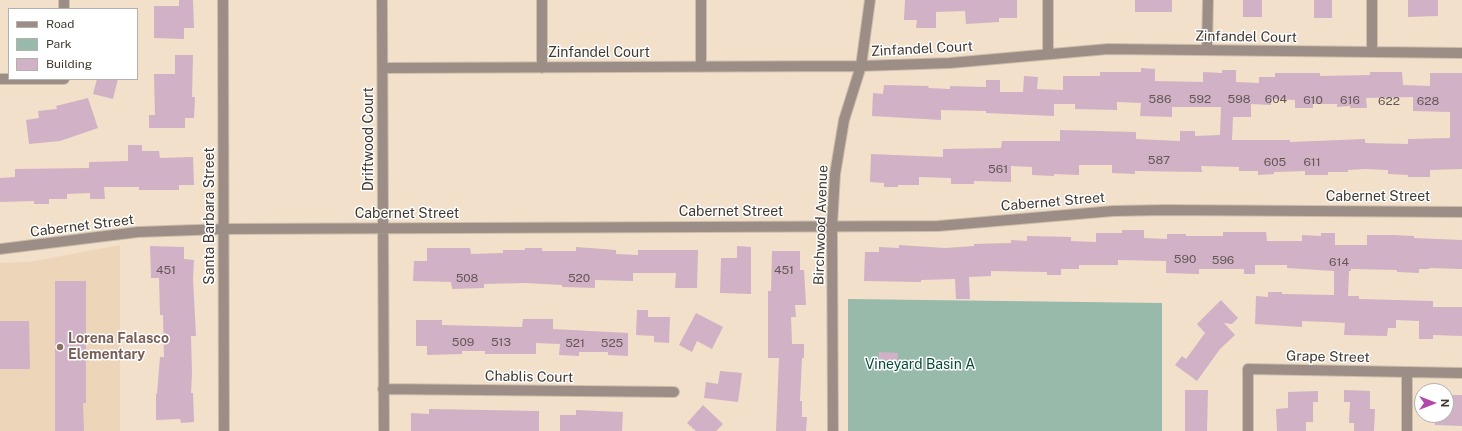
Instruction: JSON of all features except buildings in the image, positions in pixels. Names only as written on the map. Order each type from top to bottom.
[{"type":"street","name":"Santa Barbara Street","points":[[223,0],[224,431]]},
{"type":"street","name":"Driftwood Court","points":[[382,0],[384,431]]},
{"type":"street","points":[[542,0],[542,68]]},
{"type":"street","points":[[700,0],[701,67]]},
{"type":"street","name":"Birchwood Avenue","points":[[832,431],[832,226],[835,174],[844,120],[861,66],[870,0]]},
{"type":"street","points":[[1048,0],[1048,54]]},
{"type":"street","points":[[1207,50],[1208,0]]},
{"type":"street","points":[[1372,0],[1372,52]]},
{"type":"street","name":"Zinfandel Court","points":[[382,68],[861,66],[950,63],[1108,50],[1462,53]]},
{"type":"street","name":"Cabernet Street","points":[[0,249],[138,232],[224,229],[938,226],[1113,211],[1462,212]]},
{"type":"street","name":"Grape Street","points":[[1248,431],[1248,369],[1462,373]]},
{"type":"street","points":[[1407,372],[1407,431]]},
{"type":"street","name":"Chablis Court","points":[[383,389],[674,392]]},
{"type":"shaded area","name":"Lorena Falasco Elementary","points":[[120,245],[120,431],[0,431],[0,263],[29,262]]},
{"type":"green space","name":"Vineyard Basin A","points":[[848,299],[1162,303],[1162,431],[848,431]]},
{"type":"place","name":"Lorena Falasco Elementary","points":[[60,347]]}]
